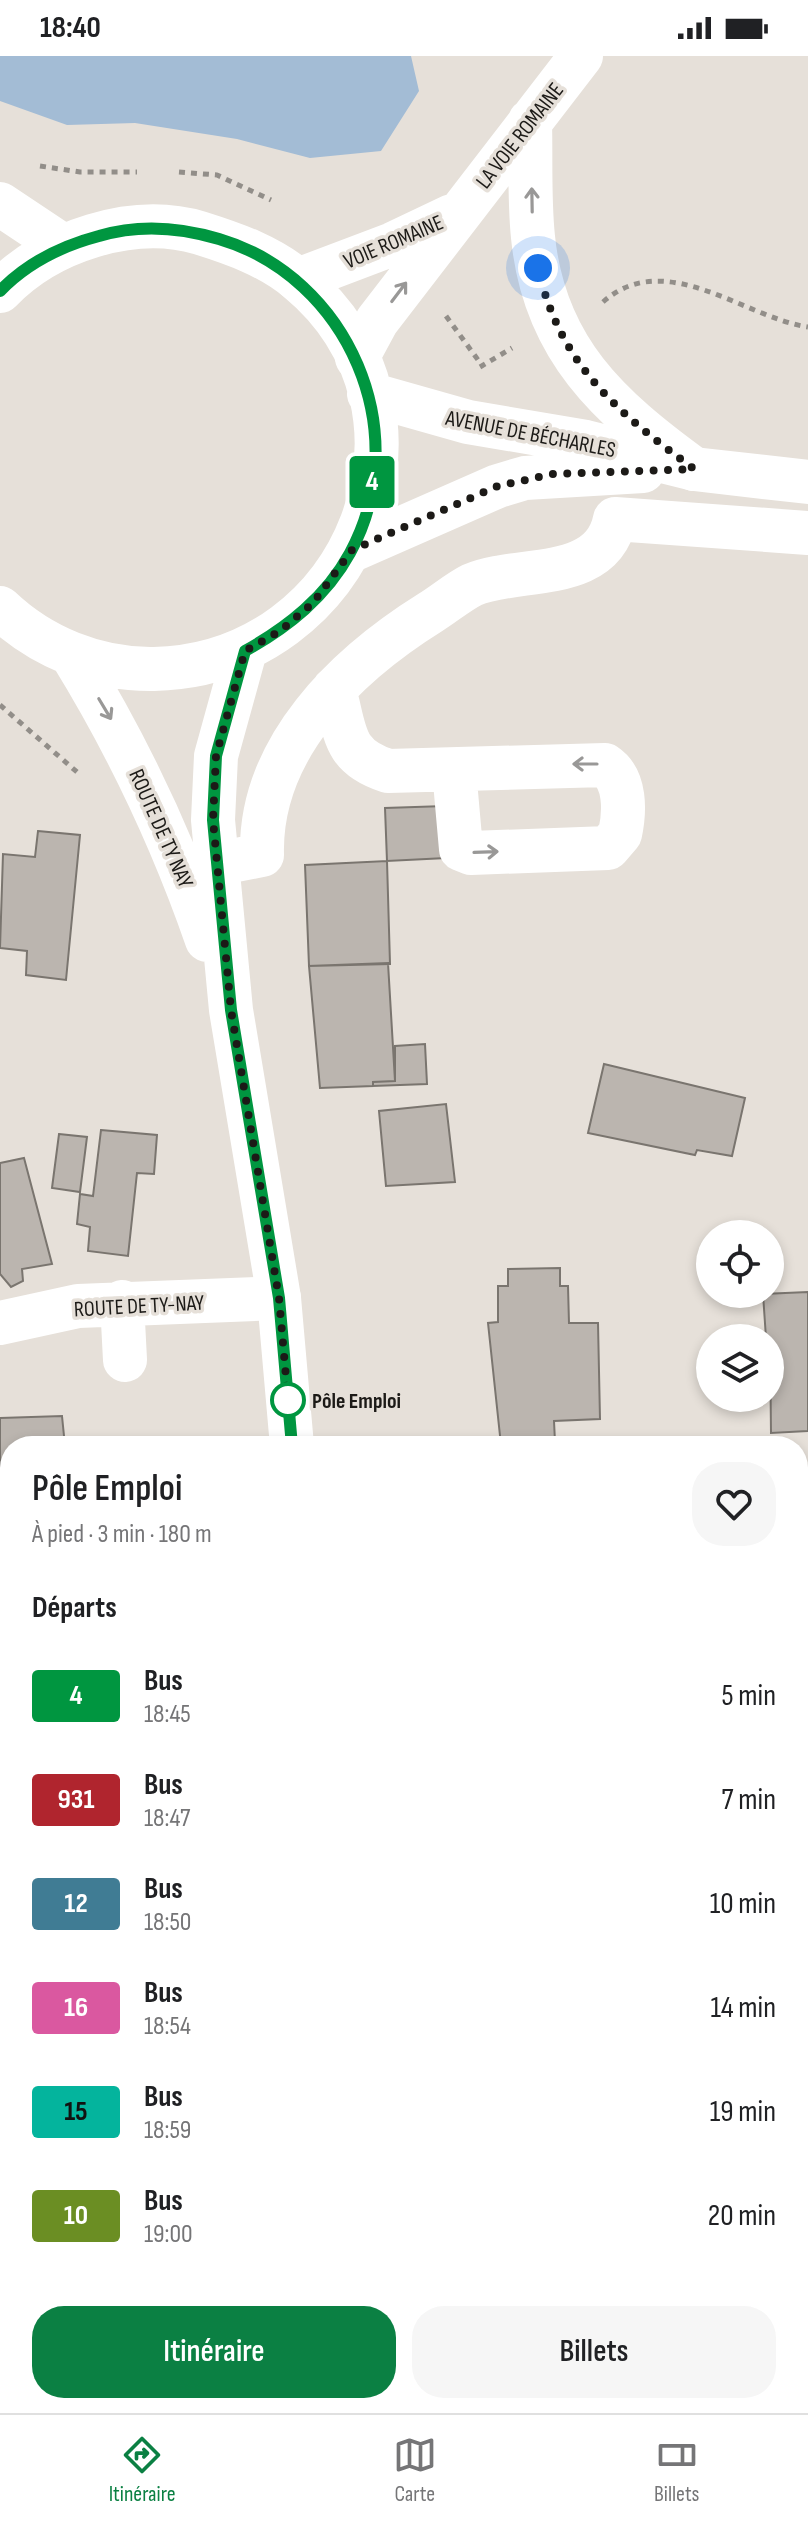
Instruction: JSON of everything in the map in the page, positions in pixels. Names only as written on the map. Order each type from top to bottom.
[{"type":"main road","name":"LA VOIE ROMAINE","points":[[458,213],[581,56]]},
{"type":"main road","name":"AVENUE DE BÉCHARLES","points":[[530,121],[533,237],[553,319],[577,361],[614,407],[694,469]]},
{"type":"main road","points":[[0,204],[63,246]]},
{"type":"main road","name":"VOIE ROMAINE","points":[[298,280],[393,244],[458,213]]},
{"type":"main road","name":"VOIE ROMAINE","points":[[363,376],[377,321],[458,213]]},
{"type":"main road","points":[[0,291],[15,276],[63,246],[123,229],[185,229],[245,247],[298,280],[332,316],[363,376],[376,447],[370,500],[352,550],[313,603],[280,631],[245,651],[188,668],[129,669],[72,655],[41,640],[0,608]]},
{"type":"main road","name":"AVENUE DE BÉCHARLES","points":[[363,376],[468,422],[586,442],[694,469],[808,482]]},
{"type":"main road","name":"AVENUE DE BÉCHARLES","points":[[352,550],[525,478],[694,469]]},
{"type":"main road","points":[[216,864],[262,855],[261,827],[273,779],[299,733],[334,689],[401,630],[472,585],[575,564],[593,557],[612,535],[615,519],[808,533]]},
{"type":"main road","name":"ROUTE DE TY NAY","points":[[245,651],[216,756],[213,820],[231,1010],[279,1298],[291,1436]]},
{"type":"main road","name":"ROUTE DE TY NAY","points":[[72,655],[112,720],[167,833],[231,1010]]},
{"type":"main road","points":[[334,689],[350,748],[364,763],[388,771],[454,770]]},
{"type":"main road","name":"ROUTE DE TY-NAY","points":[[0,1323],[78,1306],[122,1302],[279,1298]]},
{"type":"main road","points":[[122,1302],[125,1360]]},
{"type":"path","points":[[0,705],[84,778]]},
{"type":"water","points":[[0,56],[411,56],[419,91],[381,151],[310,158],[237,139],[135,123],[67,125],[0,101]]},
{"type":"building","points":[[445,806],[446,858],[387,861],[385,808]]},
{"type":"building","points":[[38,831],[80,835],[66,980],[26,975],[27,951],[0,948],[3,854],[35,857]]},
{"type":"building","points":[[387,861],[390,964],[309,966],[305,865]]},
{"type":"building","points":[[388,963],[395,1081],[373,1082],[373,1086],[320,1088],[309,966]]},
{"type":"building","points":[[425,1044],[427,1084],[373,1086],[373,1082],[395,1081],[395,1046]]},
{"type":"building","points":[[604,1064],[745,1098],[732,1156],[697,1150],[695,1155],[588,1133]]},
{"type":"building","points":[[446,1104],[455,1182],[386,1186],[379,1111]]},
{"type":"building","points":[[101,1130],[157,1135],[154,1174],[137,1173],[128,1256],[88,1251],[90,1227],[77,1224],[80,1194],[93,1196]]},
{"type":"building","points":[[59,1134],[87,1137],[80,1192],[52,1188]]},
{"type":"building","points":[[24,1158],[52,1264],[22,1269],[23,1281],[11,1287],[0,1274],[0,1163]]},
{"type":"building","points":[[560,1268],[560,1286],[568,1286],[569,1323],[598,1323],[600,1419],[554,1421],[555,1436],[500,1436],[488,1323],[498,1322],[498,1286],[508,1286],[508,1269]]},
{"type":"building","points":[[808,1292],[808,1431],[771,1433],[771,1412],[784,1412],[784,1324],[765,1324],[764,1308],[784,1308],[784,1293]]},
{"type":"building","points":[[62,1416],[64,1436],[0,1436],[0,1418]]},
{"type":"bus line","name":"4","points":[[0,291],[15,276],[63,246],[123,229],[185,229],[245,247],[298,280],[332,316],[357,358],[369,394],[376,447],[370,500],[352,550],[313,603],[280,631],[245,651],[226,710],[216,756],[213,820],[231,1010],[257,1148],[279,1298],[291,1436]]},
{"type":"place","name":"Pôle Emploi","points":[[288,1400]]},
{"type":"route","points":[[288,1400],[279,1298],[257,1148],[235,1040],[216,864],[213,820],[216,756],[226,710],[245,651],[280,631],[313,603],[352,550],[498,486],[525,478],[553,474],[694,469],[637,427],[596,387],[556,327],[544,296],[538,268]]}]
